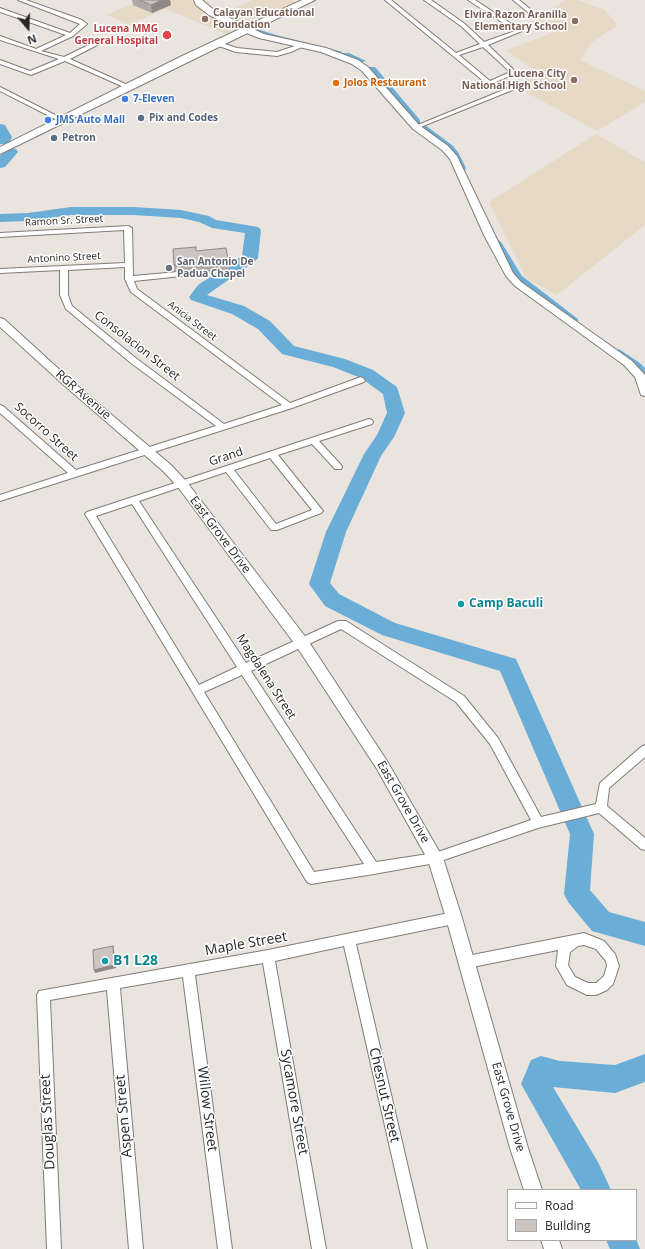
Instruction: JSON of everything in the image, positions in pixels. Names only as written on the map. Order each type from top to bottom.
[{"type":"main road","points":[[0,151],[128,87],[310,0]]},
{"type":"street","points":[[21,0],[84,24],[71,35],[36,51]]},
{"type":"street","points":[[198,0],[199,3],[212,13],[247,30],[262,36],[341,56],[355,62],[365,69],[416,127],[445,148],[454,158],[489,235],[509,274],[518,284],[628,363],[640,376],[645,392]]},
{"type":"street","points":[[388,0],[488,83],[511,74],[511,70],[463,25],[427,0]]},
{"type":"street","points":[[455,56],[519,31],[472,0]]},
{"type":"street","points":[[516,0],[536,16]]},
{"type":"street","points":[[0,10],[71,35]]},
{"type":"street","points":[[0,38],[36,51],[65,59],[128,87]]},
{"type":"street","points":[[0,62],[28,73],[65,59],[101,41]]},
{"type":"street","points":[[218,44],[236,50],[277,54],[289,51],[302,45]]},
{"type":"street","points":[[416,127],[513,88]]},
{"type":"street","points":[[0,89],[61,120]]},
{"type":"street","name":"Ramon Sr. Street","points":[[0,235],[128,228],[128,265]]},
{"type":"street","points":[[128,265],[129,279],[200,272]]},
{"type":"street","name":"Antonino Street","points":[[0,271],[128,265]]},
{"type":"street","name":"Consolacion Street","points":[[64,268],[64,294],[68,307],[134,360],[223,427]]},
{"type":"street","name":"Anicia Street","points":[[129,279],[134,290],[289,406]]},
{"type":"street","name":"RGR Avenue","points":[[0,321],[68,384],[167,468]]},
{"type":"street","points":[[0,498],[289,406],[361,380]]},
{"type":"street","name":"Socorro Street","points":[[0,408],[76,475]]},
{"type":"street","name":"Grand","points":[[198,690],[90,514],[273,455],[369,422]]},
{"type":"street","points":[[314,440],[338,467]]},
{"type":"street","points":[[228,469],[274,528],[318,511],[273,455]]},
{"type":"street","name":"East Grove Drive","points":[[167,468],[182,484],[302,643],[382,765],[435,858],[454,918],[519,1148],[533,1189]]},
{"type":"street","name":"Magdalena Street","points":[[134,500],[374,869]]},
{"type":"street","points":[[538,823],[494,741],[460,699],[342,624],[198,690],[311,878],[435,858],[538,823],[600,808],[643,839]]},
{"type":"street","points":[[600,808],[604,786],[645,750]]},
{"type":"street","name":"Maple Street","points":[[43,995],[268,956],[454,918]]},
{"type":"street","points":[[466,962],[576,940],[584,939],[600,945],[609,954],[613,966],[612,974],[603,986],[596,989],[587,989],[571,981],[565,974],[562,966],[564,950],[569,944],[576,940]]},
{"type":"street","name":"Chesnut Street","points":[[349,940],[420,1249]]},
{"type":"street","name":"Sycamore Street","points":[[268,956],[319,1249]]},
{"type":"street","name":"Willow Street","points":[[188,970],[225,1249]]},
{"type":"street","name":"Aspen Street","points":[[113,984],[136,1249]]},
{"type":"street","name":"Douglas Street","points":[[43,995],[54,1249]]},
{"type":"shaded area","name":"Calayan Educational Foundation","points":[[143,0],[189,0],[195,2],[202,11],[237,29],[226,34],[166,9],[129,24],[106,15]]},
{"type":"shaded area","name":"Calayan Educational Foundation","points":[[253,0],[292,0],[295,2],[245,24],[222,14]]},
{"type":"shaded area","name":"Lucena City National High School","points":[[565,0],[577,0],[605,10],[617,26],[592,42],[580,60],[645,91],[645,102],[597,131],[513,85],[540,74],[506,50],[555,32],[530,22],[539,20]]},
{"type":"shaded area","points":[[596,134],[645,162],[645,225],[557,295],[526,278],[489,202]]},
{"type":"building","points":[[140,0],[162,0],[151,5]]},
{"type":"building","points":[[196,247],[196,251],[226,248],[229,264],[205,267],[204,263],[174,265],[173,249]]},
{"type":"building","name":"B1 L28","points":[[113,946],[114,965],[94,970],[93,950]]},
{"type":"waterway","points":[[257,31],[274,37],[339,52]]},
{"type":"waterway","points":[[346,55],[362,61]]},
{"type":"waterway","points":[[372,69],[417,122]]},
{"type":"waterway","points":[[422,127],[454,152],[462,168]]},
{"type":"waterway","points":[[0,128],[5,137],[4,141]]},
{"type":"waterway","points":[[0,164],[11,152]]},
{"type":"waterway","points":[[0,218],[28,217],[71,211],[133,211],[181,214],[204,219],[212,224],[253,230],[250,258],[204,288],[197,297],[238,310],[264,325],[288,350],[339,363],[367,374],[391,391],[396,413],[385,437],[373,454],[336,532],[319,584],[332,600],[389,629],[508,665],[582,834],[577,894],[601,922],[645,934]]},
{"type":"waterway","points":[[497,242],[518,278],[575,321]]},
{"type":"waterway","points":[[619,352],[637,365],[645,374]]},
{"type":"waterway","points":[[596,1189],[588,1172],[535,1084],[541,1070],[560,1075],[615,1079],[645,1068]]},
{"type":"waterway","points":[[621,1241],[625,1249]]},
{"type":"place","name":"Calayan Educational Foundation","points":[[205,19]]},
{"type":"place","name":"Elvira Razon Aranilla Elementary School","points":[[575,21]]},
{"type":"place","name":"Lucena MMG General Hospital","points":[[167,35]]},
{"type":"place","name":"Lucena City National High School","points":[[574,80]]},
{"type":"place","name":"Jolos Restaurant","points":[[336,83]]},
{"type":"place","name":"7-Eleven","points":[[125,99]]},
{"type":"place","name":"Pix and Codes","points":[[141,118]]},
{"type":"place","name":"JMS Auto Mall","points":[[48,120]]},
{"type":"place","name":"Petron","points":[[54,138]]},
{"type":"place","name":"San Antonio De Padua Chapel","points":[[169,268]]},
{"type":"place","name":"Camp Baculi","points":[[461,604]]},
{"type":"place","name":"B1 L28","points":[[105,961]]}]
